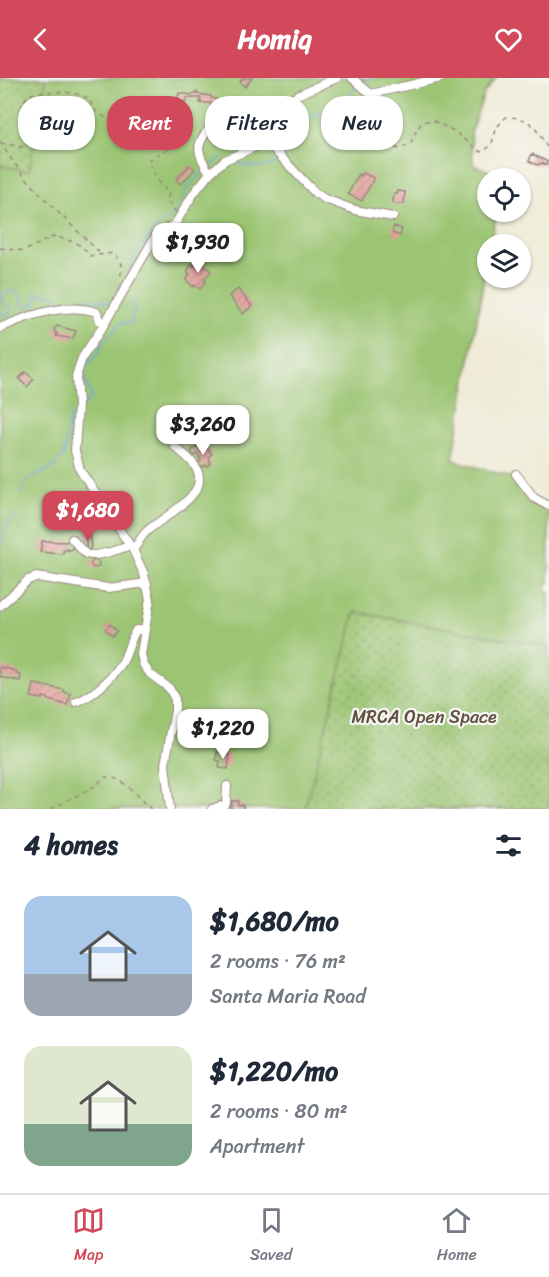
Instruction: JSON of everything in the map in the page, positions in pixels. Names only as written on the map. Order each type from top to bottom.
[{"type":"street","points":[[296,96],[337,78]]},
{"type":"street","points":[[352,78],[369,93],[441,78]]},
{"type":"street","points":[[205,133],[200,142],[199,156],[208,171]]},
{"type":"street","points":[[170,809],[165,764],[175,711],[175,699],[169,688],[150,674],[143,664],[141,654],[150,599],[147,583],[132,548],[80,470],[75,451],[78,405],[76,377],[82,358],[112,312],[156,235],[175,224],[208,171],[225,160],[248,150]]},
{"type":"street","points":[[275,150],[320,196],[355,210],[387,214],[393,217]]},
{"type":"street","points":[[0,328],[53,310],[88,309],[97,312],[112,312]]},
{"type":"street","points":[[97,312],[100,321],[105,323]]},
{"type":"street","points":[[72,539],[90,555],[132,548],[145,533],[192,498],[199,483],[198,470],[174,446]]},
{"type":"street","points":[[516,474],[534,498],[549,506]]},
{"type":"street","points":[[0,606],[28,580],[36,577],[108,588],[147,583]]},
{"type":"street","points":[[76,702],[85,700],[117,669],[122,663],[136,630],[145,630]]},
{"type":"street","points":[[212,809],[226,804],[227,786]]},
{"type":"path","points":[[0,142],[21,147],[32,143],[36,135],[35,124],[23,111],[22,104],[28,95],[42,92],[76,93],[86,97],[97,112],[112,122],[132,141],[140,144],[160,143],[183,128],[186,131],[182,138],[163,154],[148,160],[158,182],[169,193],[167,201],[180,217]]},
{"type":"path","points":[[369,93],[381,111],[386,144],[399,149],[411,144],[422,122],[432,120],[454,131],[481,152],[491,146],[497,127],[506,117],[520,117],[531,122],[549,150]]},
{"type":"path","points":[[0,142],[10,158],[53,207],[102,255]]},
{"type":"path","points":[[0,248],[24,250],[55,236],[66,242],[76,242],[91,256],[114,253],[121,264],[121,277],[129,282]]},
{"type":"path","points":[[51,809],[97,785],[104,777],[111,776],[119,779],[151,809]]},
{"type":"green space","points":[[0,78],[496,78],[484,93],[471,132],[473,165],[481,168],[477,168],[477,222],[495,222],[492,234],[477,234],[477,288],[482,288],[453,460],[517,479],[529,499],[549,511],[549,582],[545,587],[549,592],[549,809],[0,809]]},
{"type":"green space","points":[[0,78],[46,78],[43,96],[18,96],[18,150],[33,150],[29,171],[0,166]]},
{"type":"green space","name":"MRCA Open Space","points":[[355,612],[549,646],[549,809],[305,809]]},
{"type":"building","points":[[243,78],[252,78],[245,87],[240,82]]},
{"type":"building","points":[[197,92],[197,94],[211,96],[205,96],[205,103],[200,103],[201,98],[178,96],[179,93],[191,95]]},
{"type":"building","points":[[532,154],[548,162],[546,165],[542,163],[537,165],[529,161]]},
{"type":"building","points":[[190,165],[195,169],[181,184],[176,180]]},
{"type":"building","points":[[363,173],[374,178],[362,201],[348,194],[359,174],[361,176]]},
{"type":"building","points":[[398,191],[405,192],[404,204],[393,202],[394,194]]},
{"type":"building","points":[[394,226],[402,229],[400,236],[392,233]]},
{"type":"building","points":[[196,259],[211,271],[204,279],[206,280],[200,289],[194,285],[193,287],[186,280],[190,274],[188,270],[191,265],[195,266],[193,264]]},
{"type":"building","points":[[238,289],[252,306],[243,314],[229,296]]},
{"type":"building","points":[[57,326],[76,331],[73,339],[56,336],[54,329]]},
{"type":"building","points":[[25,372],[34,379],[27,387],[19,379]]},
{"type":"building","points":[[200,445],[203,448],[206,446],[212,454],[209,457],[211,464],[201,468],[198,463],[201,460],[191,451]]},
{"type":"building","points":[[74,507],[88,511],[83,519],[71,516]]},
{"type":"building","points":[[89,533],[91,547],[87,552],[85,534]]},
{"type":"building","points":[[69,539],[75,547],[69,551],[68,549],[63,551],[63,554],[40,552],[42,541],[66,542]]},
{"type":"building","points":[[95,560],[99,564],[95,568],[91,564]]},
{"type":"building","points":[[110,624],[117,631],[112,636],[105,629]]},
{"type":"building","points":[[0,667],[17,671],[16,674],[21,675],[20,681],[0,677]]},
{"type":"building","points":[[34,684],[64,690],[71,694],[67,705],[48,700],[48,698],[31,697]]},
{"type":"building","points":[[217,752],[230,755],[228,769],[219,768],[220,761],[216,760]]},
{"type":"building","points":[[232,801],[238,801],[238,805],[243,805],[243,809],[231,809]]},
{"type":"waterway","points":[[364,82],[371,78]]},
{"type":"waterway","points":[[284,156],[288,150],[293,127],[319,113],[334,116],[341,113],[352,91],[357,87]]},
{"type":"waterway","points":[[211,166],[223,156]]},
{"type":"waterway","points":[[234,161],[257,167],[269,166],[279,161]]},
{"type":"waterway","points":[[126,276],[140,249],[153,231],[176,212],[189,185],[205,170]]},
{"type":"waterway","points":[[120,288],[123,282]]},
{"type":"waterway","points":[[0,311],[4,315],[9,315],[10,306],[4,303],[1,297],[12,291],[18,293],[23,304],[30,307],[36,303],[37,293],[52,294],[63,302],[72,302],[79,298],[110,302],[115,298],[120,287]]},
{"type":"waterway","points":[[82,407],[92,397],[84,376],[85,368],[100,352],[100,346],[121,323],[131,322],[133,300]]},
{"type":"waterway","points":[[20,495],[25,482],[53,467],[64,455],[70,415]]},
{"type":"waterway","points":[[0,543],[3,541],[6,526],[16,515]]}]
